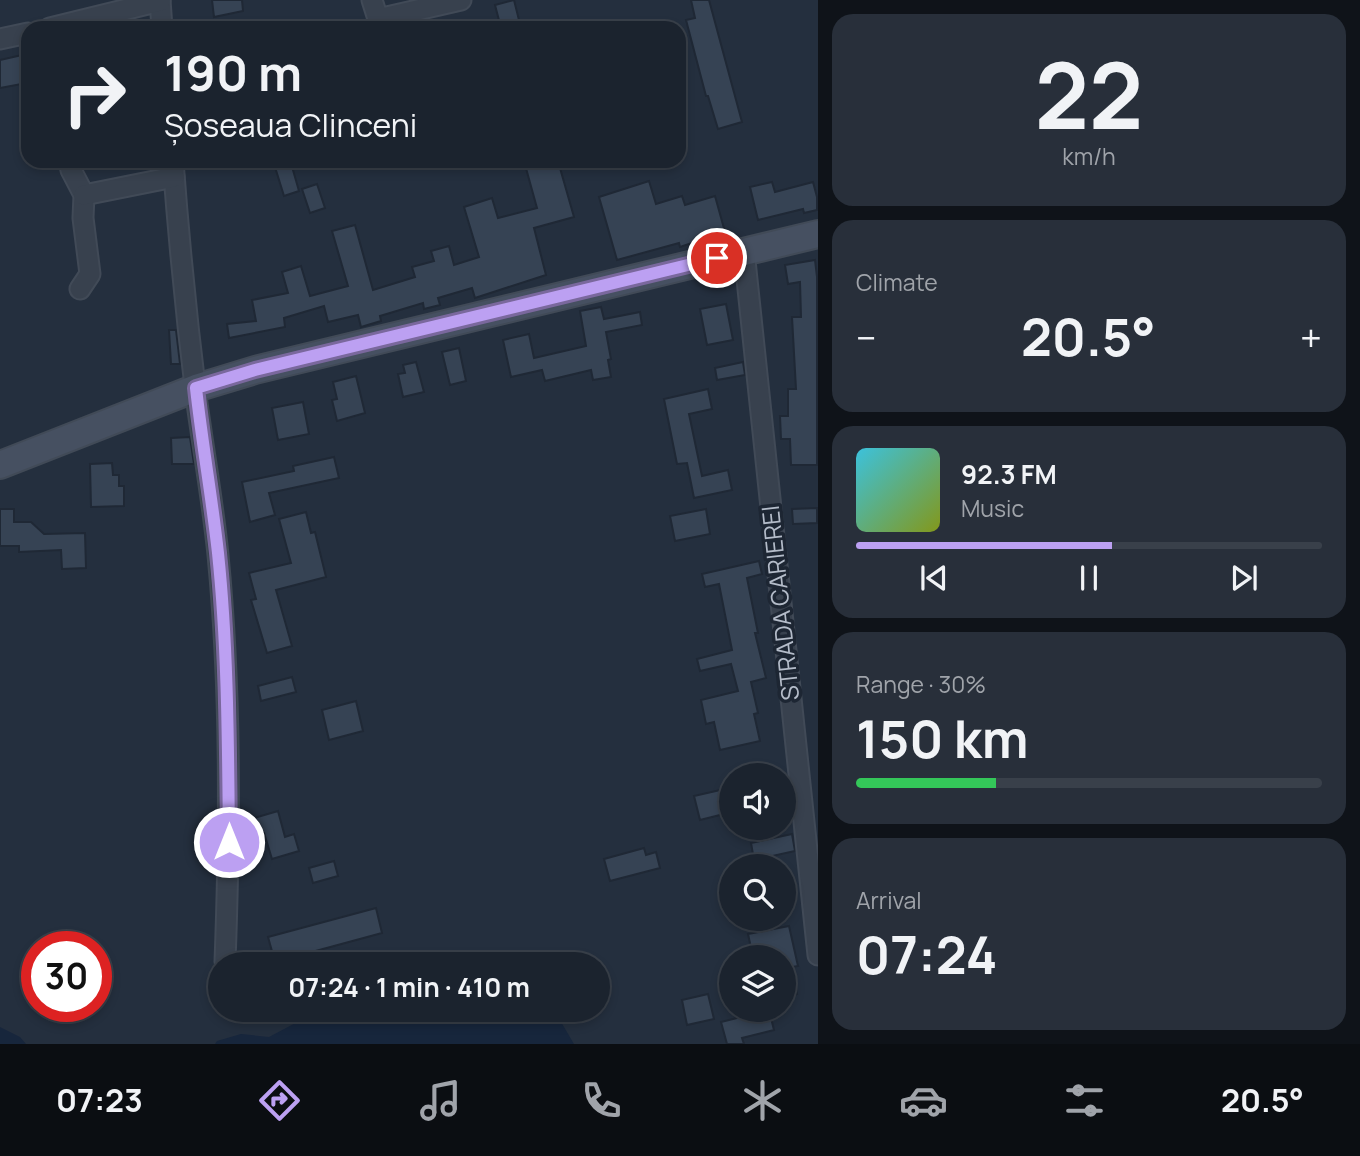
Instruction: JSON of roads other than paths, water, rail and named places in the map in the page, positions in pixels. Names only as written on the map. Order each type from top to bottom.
[{"type":"main road","points":[[0,466],[196,388],[255,370],[817,234]]},
{"type":"street","points":[[78,21],[160,0],[162,21]]},
{"type":"street","points":[[372,0],[378,19],[461,0]]},
{"type":"street","points":[[0,39],[21,34]]},
{"type":"street","points":[[71,168],[84,195],[83,218],[90,274],[80,289]]},
{"type":"street","points":[[84,195],[173,169],[196,388],[218,554],[223,619],[229,842],[225,952]]},
{"type":"street","name":"STRADA CARIEREI","points":[[744,251],[817,955]]},
{"type":"water","points":[[297,1022],[561,1022],[574,1044],[215,1044],[241,1034],[269,1037]]},
{"type":"water","points":[[0,1027],[20,1037],[26,1044],[0,1044]]}]
